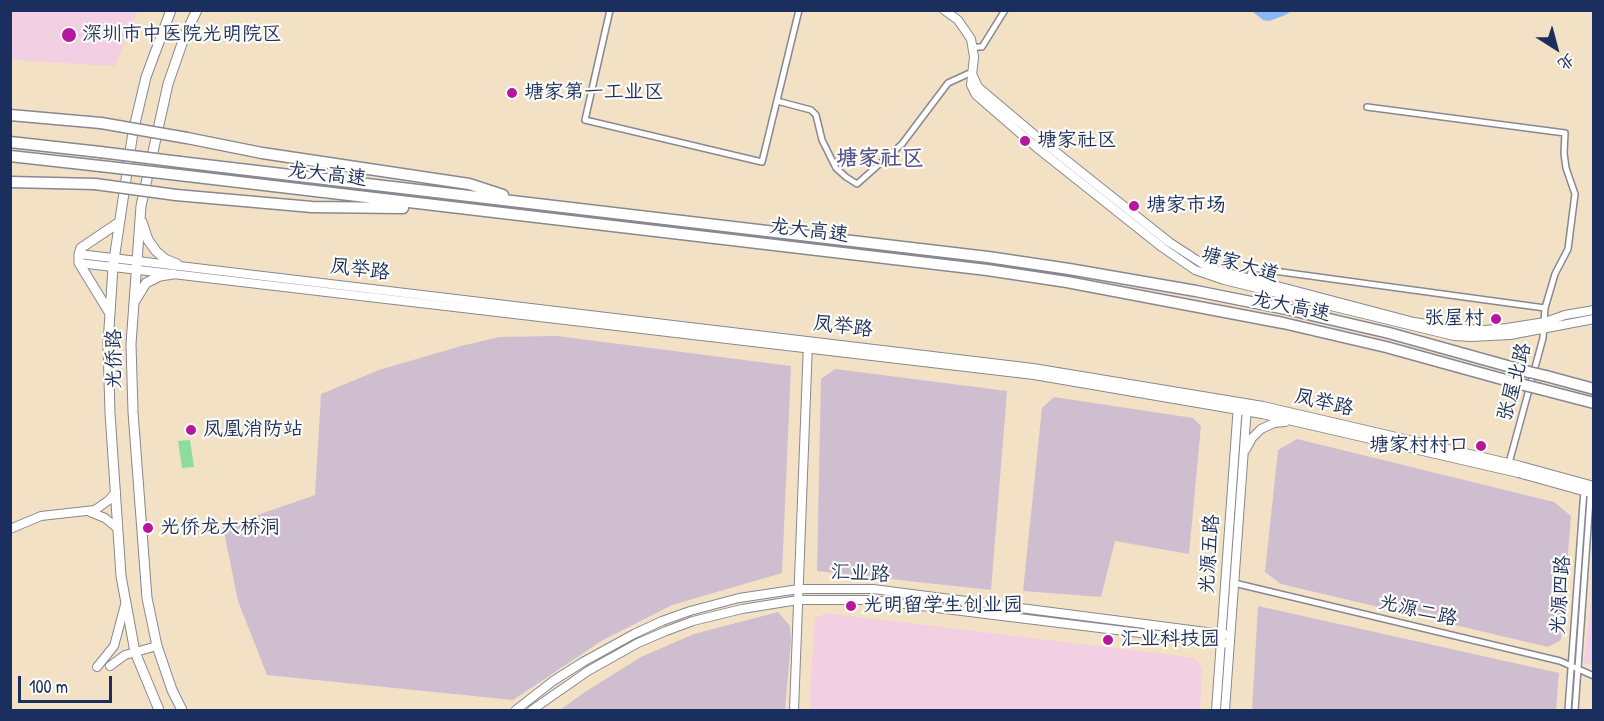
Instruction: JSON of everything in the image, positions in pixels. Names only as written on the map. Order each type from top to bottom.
[{"type":"highway","points":[[10,115],[101,123],[262,153],[469,184],[530,203]]},
{"type":"highway","name":"龙大高速","points":[[10,142],[988,257],[1191,290],[1389,333],[1593,389]]},
{"type":"highway","name":"龙大高速","points":[[10,156],[987,270],[1283,323],[1386,347],[1593,403]]},
{"type":"highway","points":[[10,182],[95,184],[176,195],[312,207],[494,213]]},
{"type":"main road","name":"光侨路","points":[[159,711],[135,652],[125,605],[117,528],[108,344],[113,262],[133,132],[143,88],[171,10]]},
{"type":"main road","name":"光侨路","points":[[182,711],[157,646],[147,598],[133,411],[131,344],[140,212],[168,84],[185,35],[197,10]]},
{"type":"main road","points":[[133,307],[139,292],[147,283],[175,269],[152,246],[142,225],[140,212]]},
{"type":"main road","points":[[110,313],[79,259],[81,248],[118,223]]},
{"type":"street","points":[[610,10],[585,120],[762,162],[799,10]]},
{"type":"street","points":[[777,101],[811,110],[816,115],[822,140],[836,168],[857,184],[902,144],[948,83],[972,72],[974,48],[967,31],[958,20],[944,10]]},
{"type":"street","points":[[974,48],[982,47],[1005,10]]},
{"type":"street","name":"塘家大道","points":[[972,72],[978,87],[1042,141],[1168,242],[1209,268],[1414,322],[1452,328],[1484,330],[1566,324],[1593,319]]},
{"type":"street","name":"塘家大道","points":[[972,72],[971,85],[976,95],[1046,155],[1163,249],[1195,270],[1224,280],[1454,336],[1487,337],[1544,326],[1565,315],[1593,310]]},
{"type":"street","name":"张屋北路","points":[[1367,107],[1565,133],[1566,168],[1575,194],[1568,249],[1556,274],[1545,308],[1543,338],[1509,463]]},
{"type":"street","name":"凤举路","points":[[79,259],[1033,368],[1243,406],[1509,463],[1590,489]]},
{"type":"street","points":[[1249,279],[1252,268],[1545,308]]},
{"type":"street","points":[[794,711],[808,344]]},
{"type":"street","name":"凤举路","points":[[1243,406],[1299,422],[1590,489]]},
{"type":"street","name":"光源五路","points":[[1225,711],[1243,459],[1243,406]]},
{"type":"street","name":"光源五路","points":[[1215,711],[1243,406]]},
{"type":"street","points":[[1243,459],[1252,438],[1261,429],[1274,423],[1299,422]]},
{"type":"street","name":"光源四路","points":[[1568,711],[1590,489]]},
{"type":"street","name":"光源四路","points":[[1575,711],[1590,489]]},
{"type":"street","points":[[10,529],[41,516],[88,512],[99,508],[116,492]]},
{"type":"street","points":[[88,512],[105,518],[117,528]]},
{"type":"street","name":"光源二路","points":[[1234,583],[1560,661],[1593,676]]},
{"type":"street","name":"汇业路","points":[[516,711],[583,662],[662,621],[739,598],[799,589],[873,589],[1230,635]]},
{"type":"street","name":"汇业路","points":[[532,711],[596,666],[666,631],[693,621],[742,609],[798,600],[872,600],[1230,644]]},
{"type":"street","points":[[97,667],[114,645],[125,605]]},
{"type":"street","points":[[110,666],[125,655],[157,646]]},
{"type":"shaded area","name":"深圳市中医院光明院区","points":[[10,11],[138,11],[115,66],[11,60]]},
{"type":"shaded area","points":[[557,336],[791,366],[782,573],[672,605],[603,640],[513,700],[267,675],[238,601],[223,527],[315,495],[321,394],[379,370],[461,346],[499,337]]},
{"type":"shaded area","points":[[835,369],[1007,391],[991,590],[817,571],[821,379]]},
{"type":"shaded area","points":[[1054,397],[1193,418],[1201,426],[1189,554],[1115,541],[1101,597],[1023,591],[1042,408]]},
{"type":"shaded area","points":[[1297,439],[1554,502],[1571,516],[1561,640],[1548,647],[1281,584],[1265,572],[1278,450]]},
{"type":"shaded area","points":[[1593,551],[1594,665],[1584,663],[1591,599]]},
{"type":"shaded area","points":[[1258,606],[1559,673],[1556,710],[1252,710]]},
{"type":"shaded area","points":[[778,612],[790,626],[791,640],[785,710],[560,710],[641,657],[694,634]]},
{"type":"shaded area","name":"汇业科技园","points":[[826,613],[1195,658],[1202,669],[1200,710],[811,710],[815,618]]},
{"type":"green space","points":[[190,440],[194,467],[182,468],[178,441]]},
{"type":"water","points":[[1252,11],[1292,11],[1269,21],[1263,20]]},
{"type":"place","name":"深圳市中医院光明院区","points":[[69,35]]},
{"type":"place","name":"塘家第一工业区","points":[[512,93]]},
{"type":"place","name":"塘家社区","points":[[1025,141]]},
{"type":"place","name":"塘家市场","points":[[1134,206]]},
{"type":"place","name":"张屋村","points":[[1496,319]]},
{"type":"place","name":"凤凰消防站","points":[[191,430]]},
{"type":"place","name":"塘家村村口","points":[[1481,446]]},
{"type":"place","name":"光侨龙大桥洞","points":[[148,528]]},
{"type":"place","name":"光明留学生创业园","points":[[851,606]]},
{"type":"place","name":"汇业科技园","points":[[1108,640]]},
{"type":"district","name":"塘家社区","points":[[880,159]]}]
